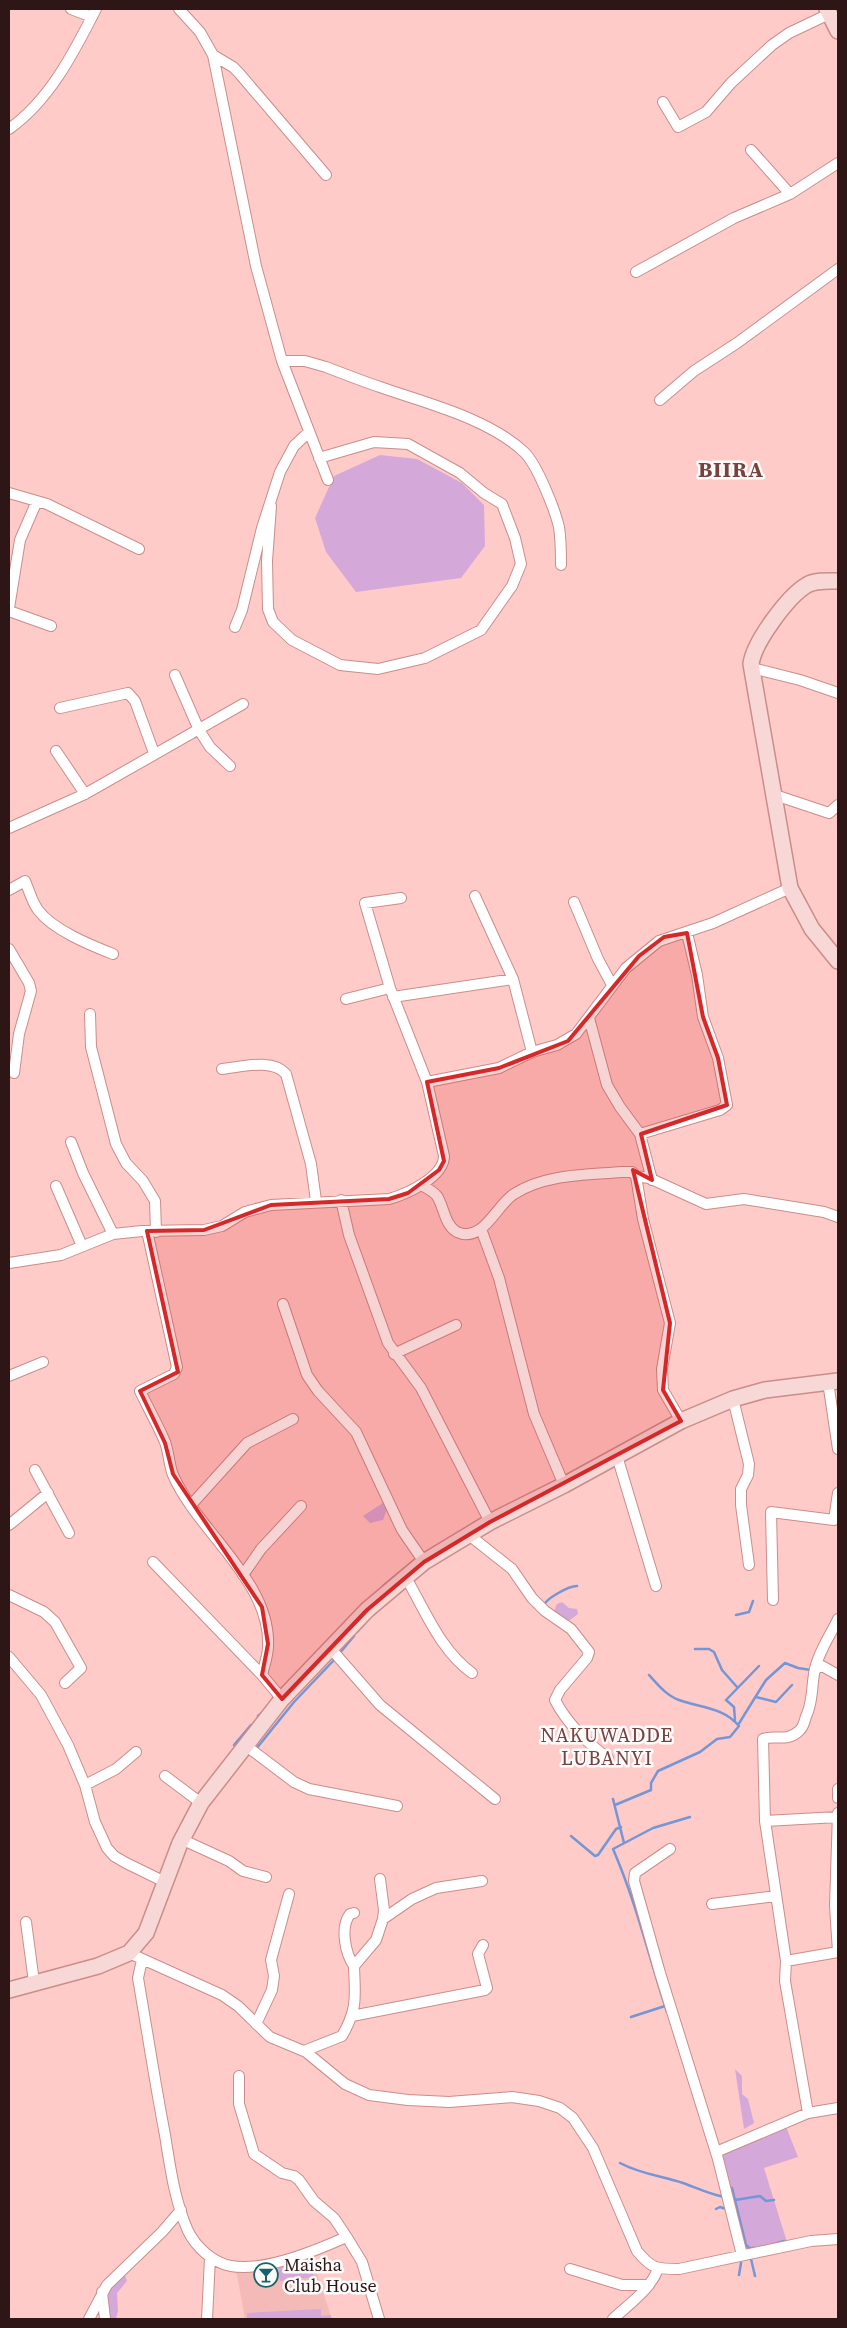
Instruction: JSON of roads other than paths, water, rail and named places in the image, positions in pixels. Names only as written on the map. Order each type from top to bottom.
[{"type":"street","points":[[9,129],[20,121],[49,90],[78,44],[94,13],[72,9]]},
{"type":"street","points":[[179,9],[200,32],[213,55],[256,266],[282,360],[328,480]]},
{"type":"street","points":[[663,102],[678,127],[706,112],[731,83],[772,45],[789,33],[828,12],[838,31]]},
{"type":"street","points":[[213,55],[233,67],[239,73],[326,175]]},
{"type":"street","points":[[751,150],[790,194]]},
{"type":"street","points":[[636,272],[734,218],[790,194],[838,163]]},
{"type":"street","points":[[660,400],[694,371],[738,343],[838,269]]},
{"type":"street","points":[[282,360],[305,361],[326,367],[462,416],[510,441],[524,452],[533,463],[541,481],[558,525],[562,546],[561,565]]},
{"type":"street","points":[[235,627],[242,610],[262,528],[286,458],[294,446],[309,432]]},
{"type":"street","points":[[271,506],[267,561],[268,609],[273,622],[292,640],[340,665],[378,669],[425,658],[481,630],[512,586],[521,564],[515,538],[502,504],[484,493],[460,473],[408,444],[374,442],[319,458]]},
{"type":"street","points":[[9,493],[37,501],[71,515],[139,549]]},
{"type":"street","points":[[37,501],[20,540],[9,610],[51,626]]},
{"type":"street","points":[[838,581],[809,584],[802,589],[773,621],[760,640],[753,655],[752,668],[765,754],[775,795],[785,868],[790,888],[812,929],[838,961]]},
{"type":"street","points":[[752,668],[800,680],[838,693]]},
{"type":"street","points":[[175,675],[199,730],[210,747],[230,766]]},
{"type":"street","points":[[60,708],[128,693],[135,701],[154,753]]},
{"type":"street","points":[[9,828],[85,794],[154,753],[244,704]]},
{"type":"street","points":[[56,751],[85,794]]},
{"type":"street","points":[[775,795],[829,813],[838,805]]},
{"type":"street","points":[[9,890],[25,881],[38,910],[77,939],[113,954]]},
{"type":"street","points":[[427,1082],[499,1068],[532,1052],[568,1041],[589,1018],[626,968],[664,937],[687,932],[727,918],[790,888]]},
{"type":"street","points":[[475,896],[513,979],[532,1052]]},
{"type":"street","points":[[9,1263],[62,1255],[113,1234],[204,1230],[222,1226],[245,1212],[258,1208],[316,1201],[389,1199],[408,1193],[439,1170],[444,1161],[427,1082],[392,993],[365,903],[401,898]]},
{"type":"street","points":[[574,902],[598,959],[612,985]]},
{"type":"street","points":[[640,1134],[720,1110],[727,1105],[718,1058],[703,1017],[697,975],[687,932]]},
{"type":"street","points":[[9,949],[30,983],[31,991],[19,1034],[14,1073]]},
{"type":"street","points":[[346,999],[513,979]]},
{"type":"street","points":[[90,1014],[91,1047],[116,1144],[123,1158],[143,1181],[156,1201],[152,1231],[177,1367],[174,1374],[140,1391],[165,1443],[173,1474],[191,1506],[243,1576],[265,1616],[268,1644],[262,1676]]},
{"type":"street","points":[[589,1018],[608,1085],[614,1097],[640,1134],[652,1180]]},
{"type":"street","points":[[222,1069],[268,1065],[276,1066],[286,1074],[311,1164],[316,1201]]},
{"type":"street","points":[[71,1142],[83,1173],[113,1234]]},
{"type":"street","points":[[421,1185],[437,1196],[448,1221],[456,1231],[470,1234],[481,1229],[513,1194],[545,1180],[559,1177],[622,1172],[632,1172],[636,1176],[652,1180],[706,1204],[744,1199],[824,1212],[838,1217]]},
{"type":"street","points":[[636,1176],[643,1219],[670,1324],[662,1369],[663,1390],[681,1421]]},
{"type":"street","points":[[56,1186],[82,1246]]},
{"type":"street","points":[[341,1200],[349,1235],[378,1311],[385,1335],[394,1354],[421,1388],[490,1522]]},
{"type":"street","points":[[481,1229],[499,1278],[534,1414],[564,1485]]},
{"type":"street","points":[[283,1304],[307,1374],[318,1391],[347,1420],[356,1432],[402,1530],[424,1562]]},
{"type":"street","points":[[394,1354],[456,1325]]},
{"type":"street","points":[[9,1376],[43,1362]]},
{"type":"street","points":[[348,2239],[344,2238],[299,2257],[262,2264],[231,2266],[210,2258],[190,2234],[181,2210],[171,2171],[136,1957],[181,1840],[200,1803],[223,1777],[245,1745],[282,1699],[332,1650],[368,1610],[405,1576],[424,1562],[490,1522],[564,1485],[681,1421],[732,1399],[765,1390],[833,1382],[838,1449]]},
{"type":"street","points":[[732,1399],[749,1464],[748,1475],[741,1489],[741,1505],[749,1565]]},
{"type":"street","points":[[191,1506],[247,1443],[293,1419]]},
{"type":"street","points":[[617,1456],[656,1586]]},
{"type":"street","points":[[34,1470],[69,1533]]},
{"type":"street","points":[[9,1525],[48,1493]]},
{"type":"street","points":[[773,1600],[771,1512],[834,1520],[838,1493]]},
{"type":"street","points":[[243,1576],[266,1542],[301,1506]]},
{"type":"street","points":[[469,1535],[512,1568],[532,1598],[544,1611],[571,1629],[589,1652],[587,1658],[560,1690],[555,1700],[579,1732],[608,1758]]},
{"type":"street","points":[[153,1562],[282,1699]]},
{"type":"street","points":[[405,1576],[444,1645],[457,1662],[472,1673]]},
{"type":"street","points":[[9,1596],[44,1612],[62,1631],[81,1668],[65,1683]]},
{"type":"street","points":[[808,2113],[784,1981],[786,1961],[765,1821],[763,1740],[766,1738],[784,1739],[798,1732],[803,1727],[811,1705],[815,1669],[821,1651],[837,1625]]},
{"type":"street","points":[[332,1650],[380,1704],[495,1799]]},
{"type":"street","points":[[9,1657],[41,1695],[68,1745],[85,1785],[95,1822],[107,1848],[114,1856],[145,1874],[165,1882]]},
{"type":"street","points":[[815,1669],[822,1666],[838,1675]]},
{"type":"street","points":[[245,1745],[294,1782],[309,1789],[397,1806]]},
{"type":"street","points":[[85,1785],[116,1769],[136,1752]]},
{"type":"street","points":[[166,1776],[200,1803]]},
{"type":"street","points":[[838,1789],[838,1798]]},
{"type":"street","points":[[786,1961],[838,1952],[835,1906],[838,1813]]},
{"type":"street","points":[[765,1821],[838,1817]]},
{"type":"street","points":[[181,1840],[229,1861],[243,1871],[266,1877]]},
{"type":"street","points":[[670,1849],[642,1866],[635,1873],[634,1881],[660,1973],[716,2152],[742,2255]]},
{"type":"street","points":[[354,1966],[376,1940],[383,1920],[384,1910],[380,1879]]},
{"type":"street","points":[[383,1920],[422,1893],[447,1885],[482,1881]]},
{"type":"street","points":[[256,2024],[272,1990],[274,1976],[271,1960],[289,1894]]},
{"type":"street","points":[[712,1904],[776,1896]]},
{"type":"street","points":[[304,2051],[342,2036],[352,2016],[356,1999],[354,1966],[348,1958],[345,1946],[346,1920],[350,1914],[354,1913]]},
{"type":"street","points":[[26,1922],[34,1982]]},
{"type":"street","points":[[352,2016],[485,1990],[487,1988],[478,1954],[482,1945]]},
{"type":"street","points":[[9,1990],[136,1957],[222,1994],[238,2006],[270,2037],[304,2051],[345,2084],[369,2095],[408,2100],[449,2102],[512,2097],[539,2101],[560,2108],[572,2118],[593,2148],[637,2251],[648,2263],[658,2269],[679,2269],[742,2255],[838,2239]]},
{"type":"street","points":[[239,2076],[238,2104],[254,2154],[282,2173],[294,2176],[314,2201],[334,2218],[362,2262],[379,2319]]},
{"type":"street","points":[[716,2152],[808,2113],[838,2108]]},
{"type":"street","points":[[89,2319],[102,2291],[131,2260],[162,2232],[181,2210]]},
{"type":"street","points":[[207,2319],[210,2258]]},
{"type":"street","points":[[570,2269],[622,2285],[649,2285]]},
{"type":"street","points":[[613,2319],[649,2285],[658,2269]]},
{"type":"street","points":[[102,2291],[105,2319]]},
{"type":"waterway","points":[[383,1586],[417,1558]]},
{"type":"waterway","points":[[544,1605],[558,1593],[577,1586]]},
{"type":"waterway","points":[[736,1615],[749,1612],[753,1601]]},
{"type":"waterway","points":[[357,1632],[366,1622]]},
{"type":"waterway","points":[[339,1654],[354,1636]]},
{"type":"waterway","points":[[695,1649],[709,1649],[714,1652],[722,1670],[737,1687]]},
{"type":"waterway","points":[[256,1749],[294,1702],[335,1659]]},
{"type":"waterway","points":[[738,1725],[766,1680],[785,1663],[811,1670]]},
{"type":"waterway","points":[[735,1720],[734,1707],[726,1700],[759,1666]]},
{"type":"waterway","points":[[615,1805],[651,1790],[651,1783],[658,1771],[700,1752],[717,1739],[730,1737],[739,1726],[726,1715],[671,1696],[649,1675]]},
{"type":"waterway","points":[[756,1697],[776,1702],[792,1685]]},
{"type":"waterway","points":[[258,1716],[263,1712]]},
{"type":"waterway","points":[[234,1745],[251,1725]]},
{"type":"waterway","points":[[613,1799],[624,1843]]},
{"type":"waterway","points":[[667,2012],[635,1909],[613,1849],[653,1828],[690,1817]]},
{"type":"waterway","points":[[571,1836],[595,1856],[598,1855],[616,1829],[621,1827]]},
{"type":"waterway","points":[[631,2017],[665,2006]]},
{"type":"waterway","points":[[620,2163],[635,2170],[724,2197]]},
{"type":"waterway","points":[[732,2188],[746,2245],[749,2248],[756,2248]]},
{"type":"waterway","points":[[735,2200],[760,2196],[766,2201],[774,2200]]},
{"type":"waterway","points":[[716,2209],[720,2207],[726,2209]]},
{"type":"waterway","points":[[771,2245],[784,2241]]},
{"type":"waterway","points":[[751,2259],[755,2276]]},
{"type":"waterway","points":[[739,2275],[741,2263]]},
{"type":"place","name":"Maisha Club House","points":[[266,2275]]},
{"type":"district","name":"BIIRA","points":[[731,469]]},
{"type":"district","name":"NAKUWADDE LUBANYI","points":[[607,1746]]}]
